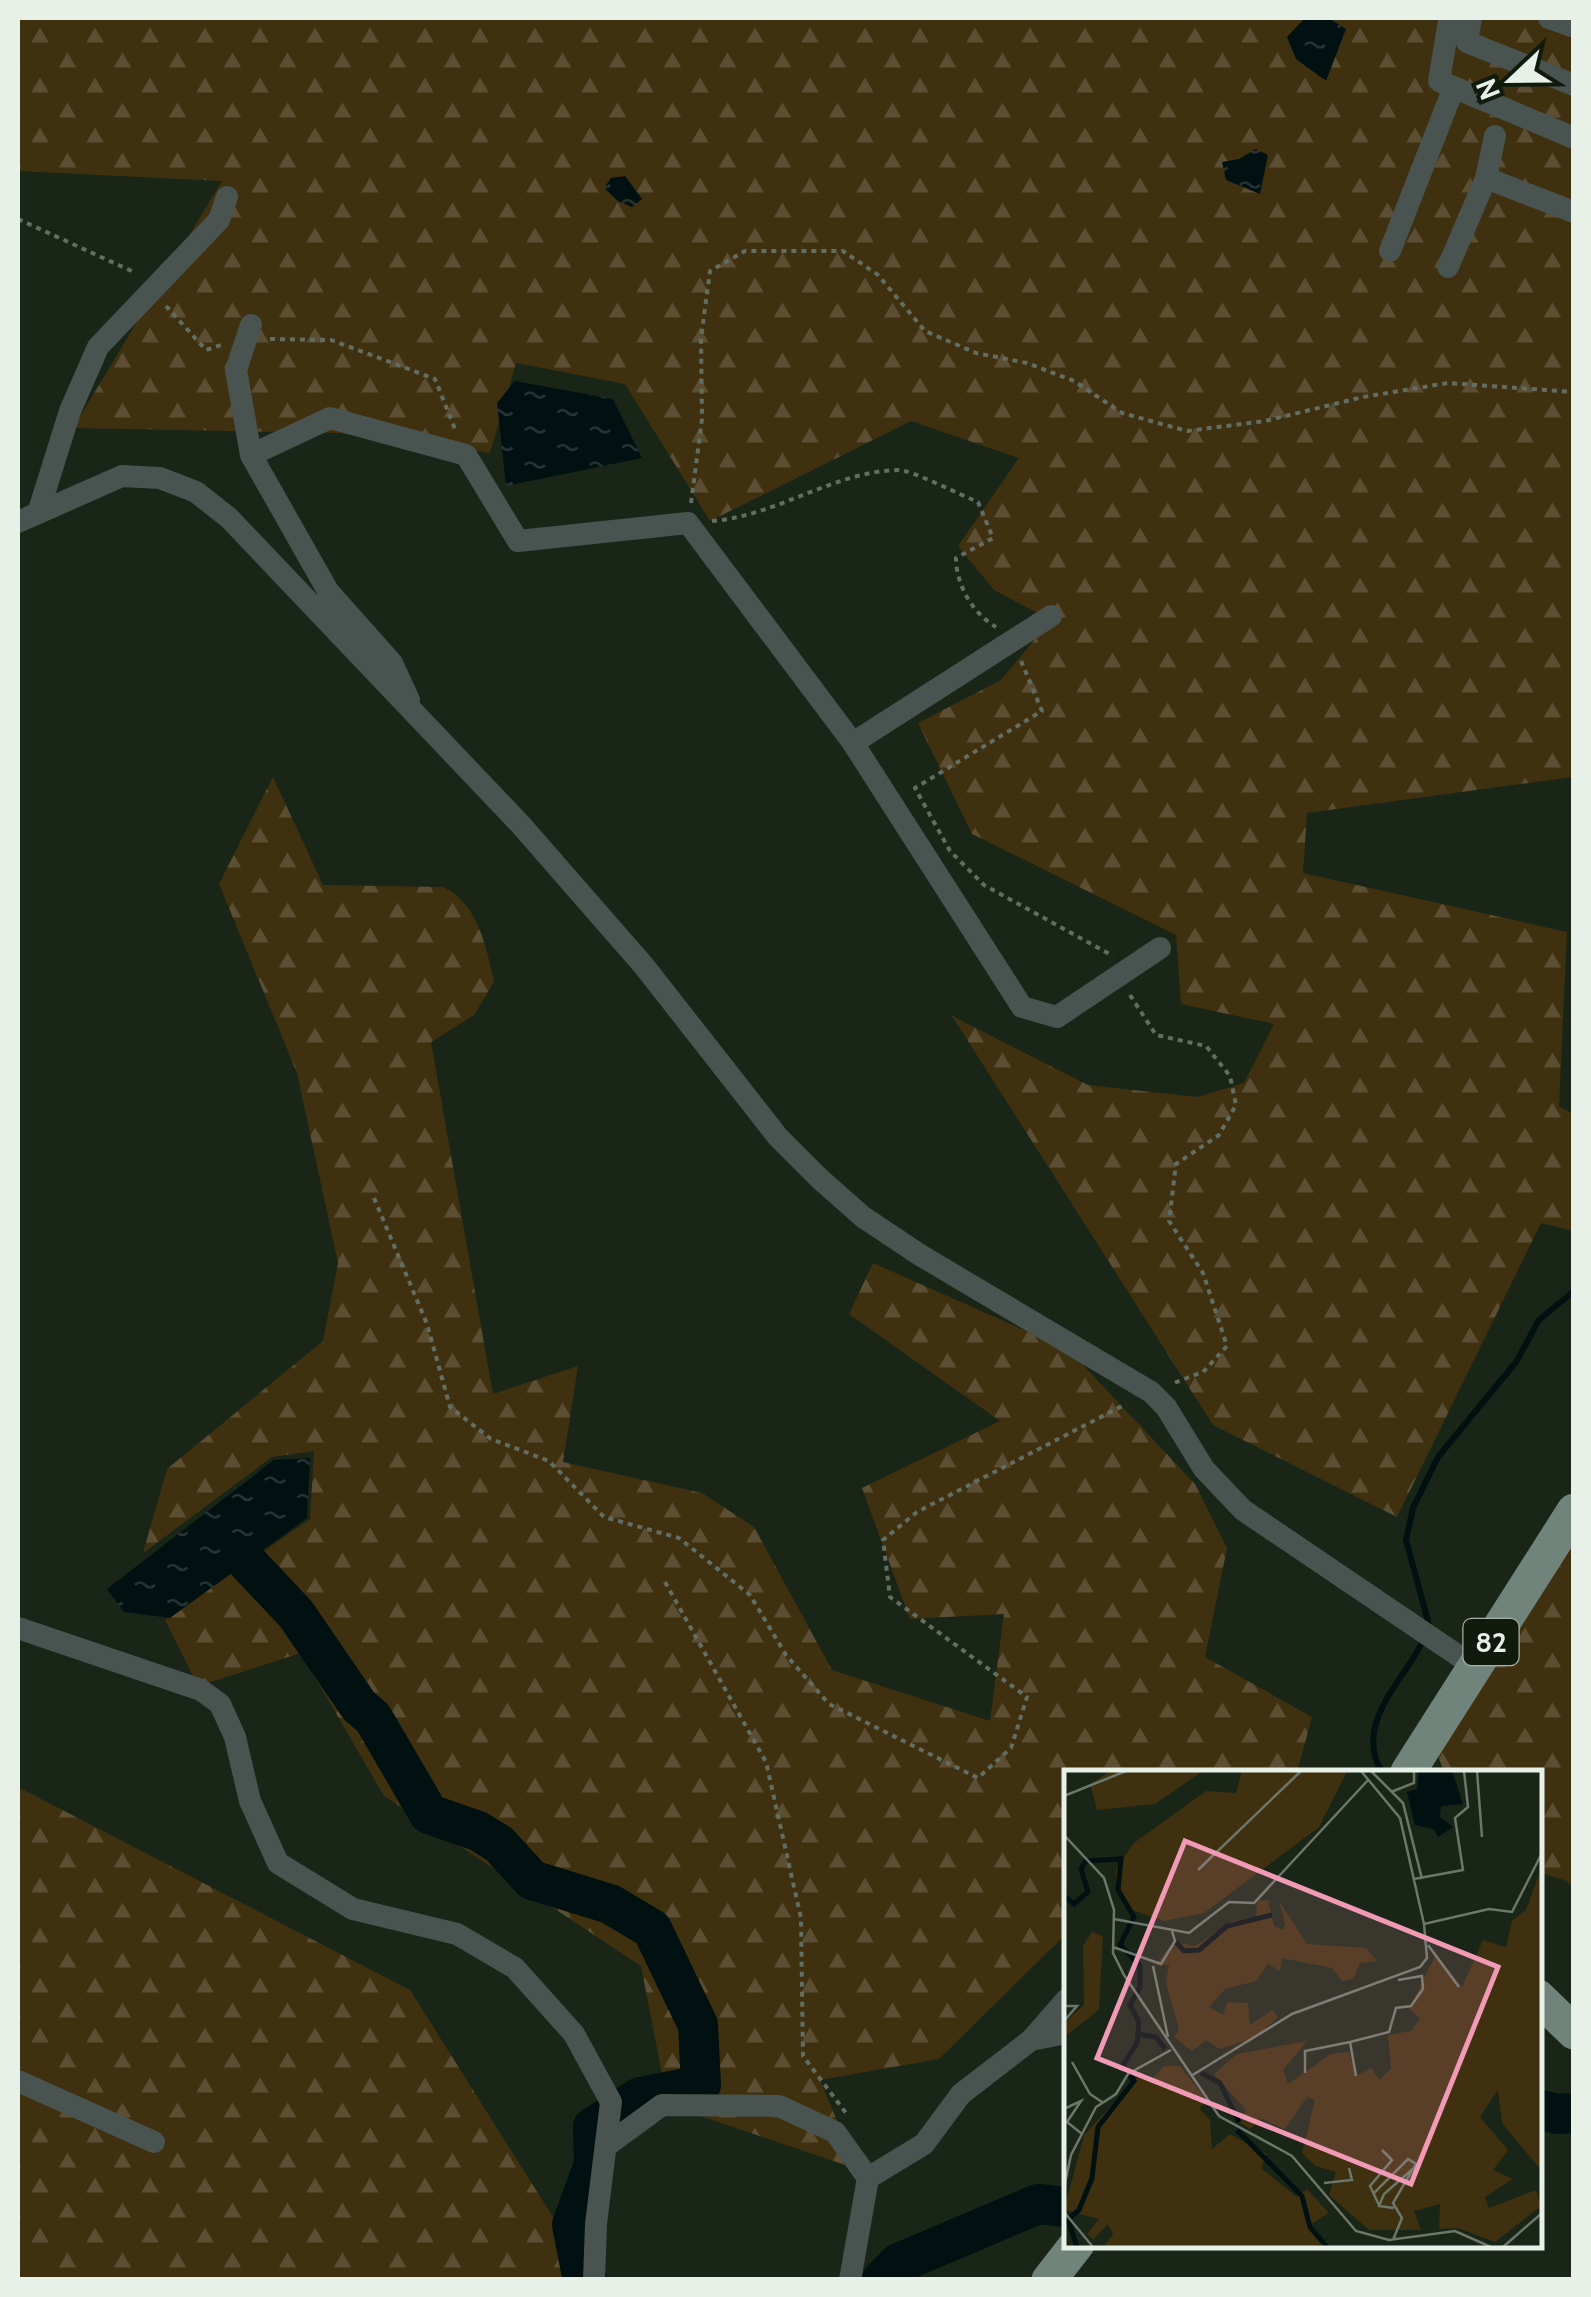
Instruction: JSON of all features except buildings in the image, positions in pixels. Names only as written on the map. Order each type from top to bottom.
[{"type":"main road","name":"82","points":[[1409,1770],[1574,1512]]},
{"type":"main road","points":[[1541,2000],[1574,2032]]},
{"type":"main road","points":[[1049,2280],[1075,2247]]},
{"type":"street","points":[[1454,18],[1449,21],[1439,81],[1574,138]]},
{"type":"street","points":[[1470,18],[1467,42],[1574,84]]},
{"type":"street","points":[[1549,18],[1574,27]]},
{"type":"street","points":[[1390,251],[1454,88]]},
{"type":"street","points":[[1448,267],[1486,178],[1495,136]]},
{"type":"street","points":[[1486,178],[1574,212]]},
{"type":"street","points":[[39,510],[70,412],[98,347],[219,220],[227,197]]},
{"type":"street","points":[[251,324],[236,370],[251,456],[328,591],[392,663],[417,717]]},
{"type":"street","points":[[251,456],[330,418],[466,455],[518,542],[688,523],[852,743],[1022,1007],[1057,1017],[1160,948]]},
{"type":"street","points":[[18,522],[122,476],[160,478],[196,492],[228,518],[558,867],[644,966],[778,1137],[820,1179],[920,1255],[1151,1392],[1166,1407],[1204,1469],[1243,1510],[1475,1666]]},
{"type":"street","points":[[852,743],[1051,616]]},
{"type":"street","points":[[18,1628],[201,1690],[220,1704],[235,1738],[250,1801],[278,1862],[353,1909],[457,1934],[515,1968],[574,2034],[611,2102],[596,2224],[594,2280]]},
{"type":"street","points":[[868,2178],[924,2144],[961,2094],[1031,2040],[1064,2002]]},
{"type":"street","points":[[1031,2040],[1064,2034]]},
{"type":"street","points":[[18,2081],[154,2142]]},
{"type":"street","points":[[606,2146],[662,2105],[779,2106],[835,2132],[868,2178],[850,2280]]},
{"type":"path","points":[[998,628],[984,621],[956,580],[956,558],[993,538],[978,502],[903,470],[839,481],[728,520],[688,523],[702,419],[701,338],[710,270],[745,251],[843,251],[878,275],[924,331],[976,353],[1027,364],[1074,381],[1122,413],[1188,431],[1265,422],[1363,397],[1448,384],[1574,392]]},
{"type":"path","points":[[1018,651],[1042,711],[915,788],[950,851],[984,885],[1118,960]]},
{"type":"path","points":[[374,1198],[427,1324],[450,1408],[492,1439],[550,1460],[604,1517],[679,1538],[750,1595],[786,1656],[829,1704],[978,1778],[1011,1748],[1027,1696],[890,1597],[883,1540],[917,1512],[1151,1392],[1203,1372],[1228,1346],[1202,1273],[1169,1221],[1176,1164],[1219,1135],[1236,1104],[1230,1076],[1206,1046],[1156,1034],[1129,994],[1131,982]]},
{"type":"path","points":[[665,1582],[766,1762],[800,1918],[803,2056],[848,2115]]},
{"type":"green space","points":[[18,18],[1573,18],[1573,777],[1307,813],[1303,873],[1567,932],[1559,1106],[1573,1114],[1573,1231],[1541,1223],[1397,1517],[1213,1425],[952,1016],[1088,1085],[1197,1097],[1244,1083],[1274,1024],[1181,1004],[1176,935],[972,834],[918,723],[1001,680],[1051,620],[994,590],[958,546],[1019,458],[911,421],[710,521],[625,384],[516,363],[490,453],[340,433],[73,428],[222,181],[18,171]]},
{"type":"green space","points":[[273,777],[323,885],[443,887],[464,903],[479,927],[494,982],[474,1015],[431,1042],[493,1394],[578,1366],[563,1462],[702,1493],[754,1527],[832,1670],[990,1721],[1004,1614],[910,1619],[862,1488],[1000,1421],[849,1314],[873,1263],[1069,1350],[1195,1484],[1227,1548],[1205,1657],[1312,1717],[1298,1770],[1064,1770],[1064,1936],[939,2059],[820,2080],[857,2169],[668,2105],[641,1966],[384,1796],[301,1653],[198,1686],[165,1620],[310,1519],[314,1451],[272,1457],[143,1553],[167,1469],[323,1341],[338,1263],[297,1073],[219,884]]},
{"type":"green space","points":[[1573,1524],[1573,1887],[1567,1881],[1541,1873],[1541,1770],[1443,1770],[1438,1756]]},
{"type":"green space","points":[[18,1787],[410,1990],[560,2228],[562,2279],[18,2279]]},
{"type":"water","points":[[1304,19],[1330,19],[1346,29],[1326,81],[1296,59],[1287,37]]},
{"type":"water","points":[[1256,149],[1268,155],[1260,194],[1226,180],[1222,162],[1239,159]]},
{"type":"water","points":[[625,176],[642,199],[632,207],[604,188],[611,178]]},
{"type":"water","points":[[515,381],[613,399],[642,458],[506,486],[497,403]]},
{"type":"water","points":[[310,1458],[307,1518],[170,1618],[124,1612],[107,1589],[274,1460]]},
{"type":"waterway","points":[[1429,1625],[1406,1540],[1413,1508],[1438,1457],[1516,1362],[1539,1320],[1574,1291]]},
{"type":"waterway","points":[[247,1562],[296,1614],[359,1706],[373,1718],[429,1814],[478,1831],[499,1844],[532,1880],[610,1904],[652,1929],[698,2025],[701,2085],[640,2097],[593,2127],[594,2164],[572,2225],[581,2271],[587,2280]]},
{"type":"waterway","points":[[1381,1770],[1374,1754],[1377,1719],[1425,1637]]},
{"type":"waterway","points":[[1541,2110],[1574,2113]]},
{"type":"waterway","points":[[882,2280],[899,2263],[1038,2204],[1064,2207]]}]
